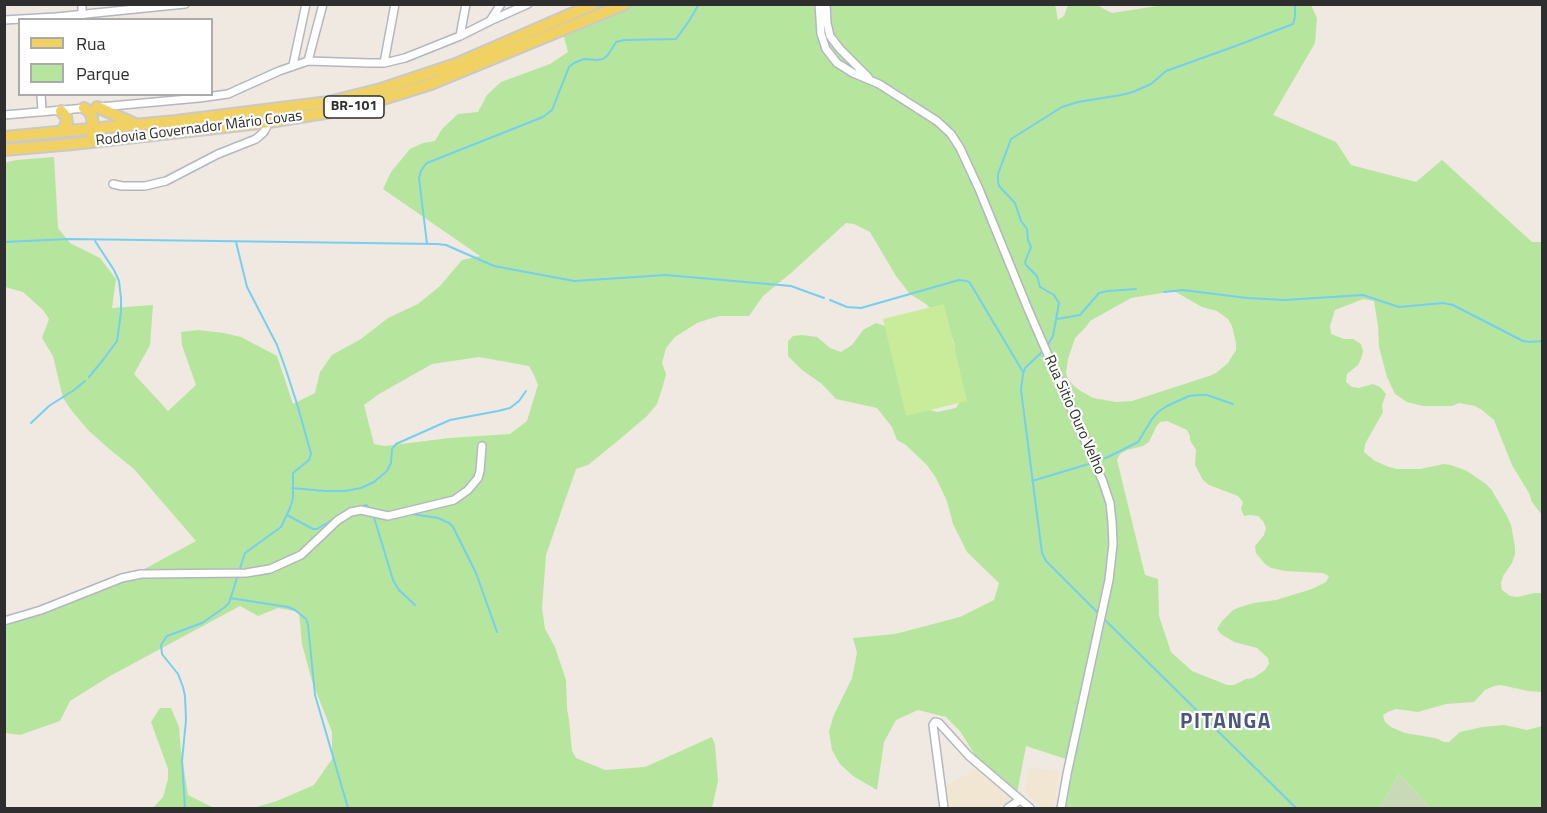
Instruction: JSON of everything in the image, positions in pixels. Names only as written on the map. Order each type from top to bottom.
[{"type":"main road","name":"Rodovia Governador Mário Covas","points":[[4,137],[176,121],[329,102],[381,89],[456,64],[594,4]]},
{"type":"main road","name":"Rodovia Governador Mário Covas","points":[[8,150],[269,122],[367,104],[452,76],[625,4]]},
{"type":"main road","points":[[97,107],[136,124]]},
{"type":"main road","points":[[73,144],[90,136],[93,128],[91,115],[84,108]]},
{"type":"main road","points":[[61,111],[67,123],[62,131]]},
{"type":"street","points":[[82,4],[82,15]]},
{"type":"street","points":[[47,18],[185,4]]},
{"type":"street","points":[[293,65],[306,4]]},
{"type":"street","points":[[308,61],[323,4]]},
{"type":"street","points":[[384,63],[395,4]]},
{"type":"street","points":[[460,36],[466,4]]},
{"type":"street","points":[[490,21],[501,4]]},
{"type":"street","points":[[4,115],[228,94],[293,65],[308,61],[384,63],[405,58],[460,36],[528,4]]},
{"type":"street","name":"Rua Sitio Ouro Velho","points":[[819,4],[820,34],[826,49],[837,63],[853,74],[869,79],[938,121],[951,134],[960,148],[1110,503],[1113,544],[1109,580],[1061,808]]},
{"type":"street","name":"Rua Sitio Ouro Velho","points":[[826,4],[826,23],[830,36],[869,79]]},
{"type":"street","points":[[40,96],[42,112]]},
{"type":"street","points":[[113,184],[145,186],[166,181],[218,154],[256,139],[264,132],[269,122]]},
{"type":"street","points":[[4,621],[40,610],[122,578],[141,574],[246,573],[270,569],[301,555],[338,520],[351,512],[362,510],[388,516],[454,500],[468,490],[478,478],[482,446]]},
{"type":"street","points":[[944,808],[933,725],[935,722],[939,723],[969,756],[1030,808]]},
{"type":"street","points":[[1008,808],[1020,800]]},
{"type":"shaded area","points":[[979,768],[1013,797],[998,808],[950,808],[946,785]]},
{"type":"shaded area","points":[[1029,768],[1059,771],[1054,808],[1043,808],[1024,792]]},
{"type":"green space","points":[[1055,4],[1058,20],[1064,16],[1068,5],[1098,5],[1112,13],[1170,4],[1311,5],[1317,18],[1315,43],[1273,115],[1336,142],[1351,165],[1416,182],[1442,160],[1532,242],[1542,242],[1542,515],[1532,502],[1512,465],[1494,420],[1482,410],[1459,403],[1452,406],[1423,406],[1407,402],[1395,394],[1387,377],[1379,347],[1374,301],[1363,299],[1335,310],[1330,326],[1331,334],[1344,339],[1353,339],[1361,344],[1363,351],[1358,365],[1347,374],[1346,382],[1352,387],[1359,388],[1373,384],[1380,387],[1386,394],[1382,405],[1383,412],[1365,444],[1364,452],[1375,461],[1397,469],[1451,465],[1467,471],[1486,484],[1507,516],[1515,547],[1512,563],[1503,576],[1502,590],[1510,596],[1518,597],[1542,593],[1542,692],[1501,685],[1494,686],[1485,690],[1474,702],[1446,704],[1418,712],[1396,709],[1383,715],[1385,722],[1405,733],[1435,738],[1444,742],[1449,742],[1460,732],[1482,727],[1504,725],[1527,730],[1542,726],[1542,808],[1430,808],[1399,774],[1380,808],[1065,808],[1072,761],[1026,746],[1016,799],[978,760],[960,731],[946,717],[918,710],[896,720],[884,742],[877,790],[853,776],[840,764],[832,750],[829,732],[833,717],[852,678],[857,653],[853,638],[895,634],[960,617],[994,600],[999,583],[967,552],[953,524],[947,501],[936,478],[927,465],[906,445],[897,440],[892,427],[877,408],[836,399],[822,384],[802,370],[788,356],[788,341],[793,336],[817,337],[830,348],[841,352],[852,345],[863,330],[876,323],[885,326],[923,408],[937,412],[956,408],[965,394],[948,326],[926,304],[910,294],[896,276],[870,232],[854,224],[846,223],[763,296],[749,316],[720,316],[709,319],[697,323],[675,337],[666,348],[662,363],[666,374],[657,404],[647,416],[588,465],[576,469],[546,555],[542,608],[545,629],[555,647],[566,680],[572,751],[576,758],[605,770],[645,767],[712,737],[715,745],[718,781],[712,808],[253,808],[277,801],[314,785],[332,759],[332,732],[312,681],[302,644],[299,612],[278,608],[258,616],[240,606],[110,676],[70,701],[60,721],[20,735],[5,733],[5,625],[128,578],[196,541],[134,469],[88,430],[72,411],[63,398],[53,356],[42,338],[49,319],[43,310],[23,292],[5,287],[4,163],[54,157],[58,228],[70,243],[100,258],[116,279],[112,308],[153,305],[150,345],[134,374],[168,411],[196,385],[182,345],[181,332],[198,330],[241,337],[277,356],[293,404],[315,393],[320,372],[332,355],[361,339],[388,318],[418,304],[440,286],[462,260],[480,256],[383,189],[391,172],[410,149],[435,141],[442,129],[458,114],[478,112],[487,95],[501,82],[550,64],[568,52],[563,33],[631,5]],"holes":[[[1174,291],[1202,307],[1217,311],[1228,319],[1236,343],[1236,350],[1228,363],[1209,376],[1132,401],[1116,402],[1093,398],[1073,385],[1066,373],[1068,359],[1075,338],[1090,321],[1131,298]],[[479,357],[529,366],[538,385],[527,421],[510,434],[449,438],[385,446],[374,444],[364,405],[432,364]],[[1167,421],[1187,430],[1196,450],[1195,465],[1203,480],[1209,485],[1238,496],[1243,502],[1241,509],[1244,516],[1258,516],[1263,521],[1266,528],[1264,535],[1255,546],[1256,553],[1265,564],[1285,571],[1323,573],[1329,576],[1326,582],[1312,589],[1276,600],[1240,607],[1233,610],[1222,621],[1217,629],[1221,634],[1234,642],[1257,648],[1268,658],[1269,664],[1265,670],[1253,678],[1234,685],[1227,685],[1192,671],[1171,652],[1159,616],[1158,579],[1145,575],[1117,460],[1120,454],[1127,450],[1149,442],[1160,422]]]},
{"type":"green space","points":[[944,304],[967,401],[906,416],[883,319]]},
{"type":"green space","points":[[160,708],[171,708],[179,727],[188,795],[214,808],[153,808],[163,797],[168,779],[168,769],[151,722]]},
{"type":"green space","points":[[1399,774],[1430,808],[1380,808]]},
{"type":"waterway","points":[[427,244],[419,178],[427,163],[543,117],[552,110],[569,67],[574,63],[584,59],[603,59],[616,42],[624,40],[676,39],[699,4]]},
{"type":"waterway","points":[[1047,346],[1053,336],[1059,303],[1054,295],[1040,287],[1037,276],[1026,265],[1031,247],[1027,229],[1021,221],[1015,203],[998,182],[998,174],[1011,139],[1062,107],[1133,92],[1151,84],[1166,71],[1293,24],[1295,4]]},
{"type":"waterway","points":[[4,242],[69,239],[437,244],[446,245],[494,266],[574,281],[666,275],[791,286],[824,298]]},
{"type":"waterway","points":[[89,377],[117,341],[121,312],[119,281],[95,241]]},
{"type":"waterway","points":[[185,808],[182,761],[186,720],[185,696],[178,674],[162,654],[161,645],[167,636],[202,623],[229,603],[245,553],[281,527],[293,498],[293,473],[309,460],[311,454],[277,345],[247,287],[236,242]]},
{"type":"waterway","points":[[830,300],[847,307],[861,308],[959,280],[967,281],[1023,372]]},
{"type":"waterway","points":[[1057,319],[1080,315],[1099,293],[1136,289]]},
{"type":"waterway","points":[[1164,292],[1183,290],[1285,300],[1363,295],[1399,307],[1443,303],[1453,305],[1523,341],[1542,341]]},
{"type":"waterway","points":[[1043,351],[1025,368],[1021,390],[1042,553],[1046,561],[1100,615]]},
{"type":"waterway","points":[[31,423],[49,406],[85,381]]},
{"type":"waterway","points":[[292,488],[325,491],[361,488],[374,482],[387,471],[391,463],[392,449],[396,444],[450,420],[510,408],[526,391]]},
{"type":"waterway","points":[[1097,461],[1138,442],[1158,412],[1189,396],[1207,395],[1233,404]]},
{"type":"waterway","points":[[1032,481],[1092,463]]},
{"type":"waterway","points":[[358,507],[366,505],[371,509]]},
{"type":"waterway","points":[[373,514],[393,580],[399,590],[415,605]]},
{"type":"waterway","points":[[412,514],[438,518],[453,527],[476,573],[497,632]]},
{"type":"waterway","points":[[287,515],[313,529],[334,519]]},
{"type":"waterway","points":[[230,598],[288,607],[306,619],[315,695],[348,808]]},
{"type":"waterway","points":[[1103,618],[1296,808]]},
{"type":"district","name":"PITANGA","points":[[1226,723]]}]
